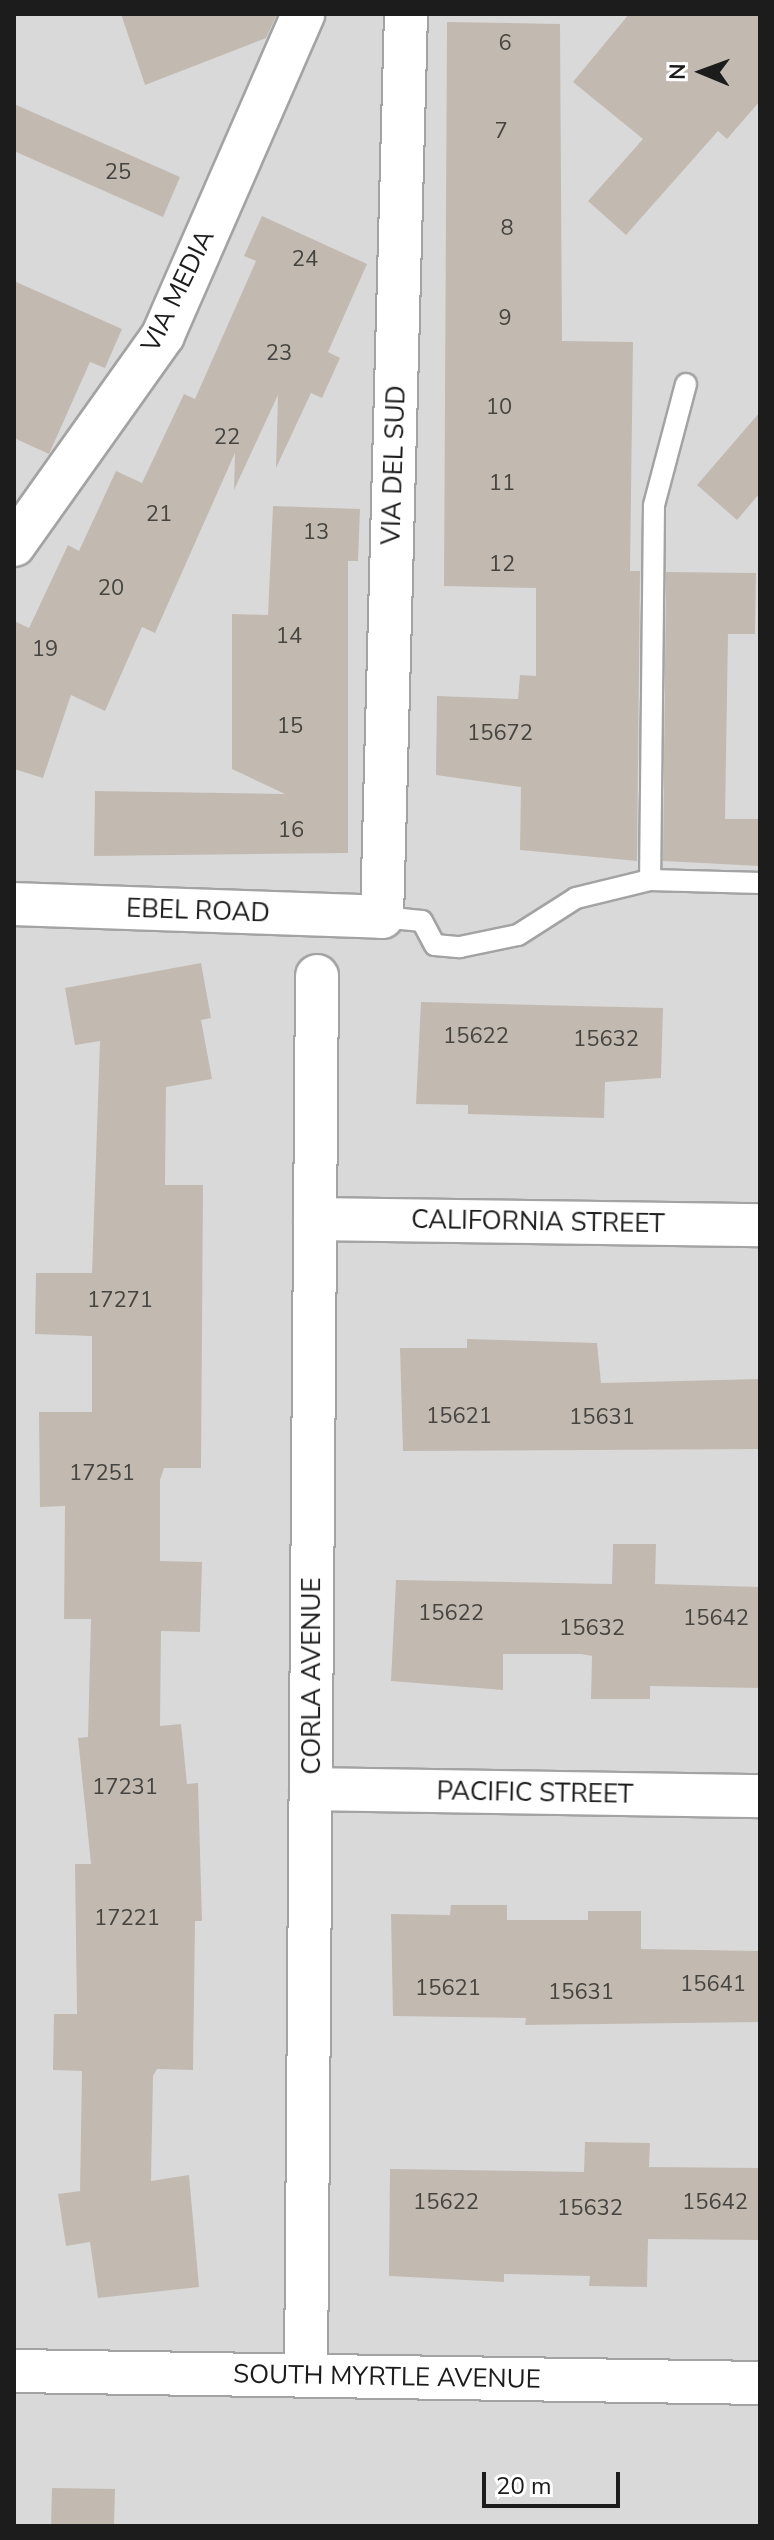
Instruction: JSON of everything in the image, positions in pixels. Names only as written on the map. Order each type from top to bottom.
[{"type":"street","name":"VIA MEDIA","points":[[14,545],[163,335],[303,14]]},
{"type":"street","name":"VIA DEL SUD","points":[[382,917],[406,14]]},
{"type":"street","name":"EBEL ROAD","points":[[14,904],[382,917]]},
{"type":"street","name":"CORLA AVENUE","points":[[306,2376],[317,976]]},
{"type":"street","name":"CALIFORNIA STREET","points":[[315,1219],[760,1225]]},
{"type":"street","name":"PACIFIC STREET","points":[[311,1789],[760,1796]]},
{"type":"street","name":"SOUTH MYRTLE AVENUE","points":[[14,2371],[760,2383]]},
{"type":"lane","points":[[650,880],[654,505],[686,384]]},
{"type":"lane","points":[[382,917],[422,921],[435,945],[460,947],[518,935],[576,898],[650,880],[760,883]]},
{"type":"shaded area","points":[[14,14],[760,14],[760,2526],[14,2526]]},
{"type":"building","points":[[121,14],[277,14],[266,38],[145,85]]},
{"type":"building","points":[[629,14],[760,14],[760,101],[727,139],[718,131],[626,235],[588,201],[643,139],[573,82]]},
{"type":"building","points":[[447,22],[560,24],[562,341],[633,342],[630,571],[640,571],[637,861],[520,850],[521,787],[436,775],[437,696],[518,699],[520,675],[536,676],[536,588],[444,586]]},
{"type":"building","points":[[14,104],[180,177],[163,217],[14,151]]},
{"type":"building","points":[[262,216],[367,264],[328,352],[340,358],[322,398],[311,393],[276,468],[278,395],[234,490],[235,453],[155,633],[142,627],[105,711],[71,695],[43,778],[14,769],[14,621],[29,628],[68,545],[79,551],[116,471],[142,483],[184,394],[195,399],[256,261],[244,256]]},
{"type":"building","points":[[14,281],[122,329],[105,368],[90,362],[49,454],[14,438]]},
{"type":"building","points":[[760,412],[760,493],[737,520],[697,485]]},
{"type":"building","points":[[273,506],[360,509],[358,561],[348,561],[348,853],[94,856],[95,791],[285,794],[232,769],[232,614],[268,615]]},
{"type":"building","points":[[666,572],[756,573],[755,634],[728,634],[725,819],[760,819],[760,866],[663,861]]},
{"type":"building","points":[[201,963],[211,1018],[201,1020],[212,1079],[166,1087],[165,1185],[203,1185],[201,1468],[164,1468],[160,1480],[160,1561],[202,1562],[200,1632],[161,1631],[160,1726],[181,1724],[187,1784],[198,1783],[202,1921],[195,1921],[193,2070],[157,2069],[153,2076],[151,2181],[189,2175],[199,2287],[98,2298],[90,2242],[66,2246],[58,2194],[80,2191],[82,2071],[53,2070],[54,2014],[77,2014],[75,1864],[91,1864],[78,1738],[88,1737],[91,1619],[64,1619],[65,1506],[40,1507],[39,1412],[92,1412],[92,1336],[35,1334],[36,1273],[92,1273],[100,1041],[75,1045],[65,988]]},
{"type":"building","points":[[421,1002],[663,1008],[661,1078],[605,1082],[604,1118],[468,1114],[468,1105],[416,1104]]},
{"type":"building","points":[[467,1339],[597,1343],[601,1383],[760,1379],[760,1449],[403,1451],[400,1348],[467,1348]]},
{"type":"building","points":[[613,1544],[656,1544],[655,1584],[760,1587],[760,1688],[650,1686],[650,1699],[591,1699],[592,1656],[581,1654],[503,1654],[503,1690],[391,1681],[396,1580],[612,1584]]},
{"type":"building","points":[[451,1905],[507,1905],[507,1920],[588,1920],[588,1911],[641,1911],[641,1949],[760,1951],[760,2022],[525,2025],[526,2018],[393,2016],[391,1914],[450,1915]]},
{"type":"building","points":[[585,2142],[650,2143],[649,2167],[760,2168],[760,2240],[648,2239],[647,2287],[589,2286],[590,2276],[504,2274],[504,2282],[389,2276],[390,2169],[584,2172]]},
{"type":"building","points":[[52,2488],[115,2489],[114,2526],[51,2526]]}]
